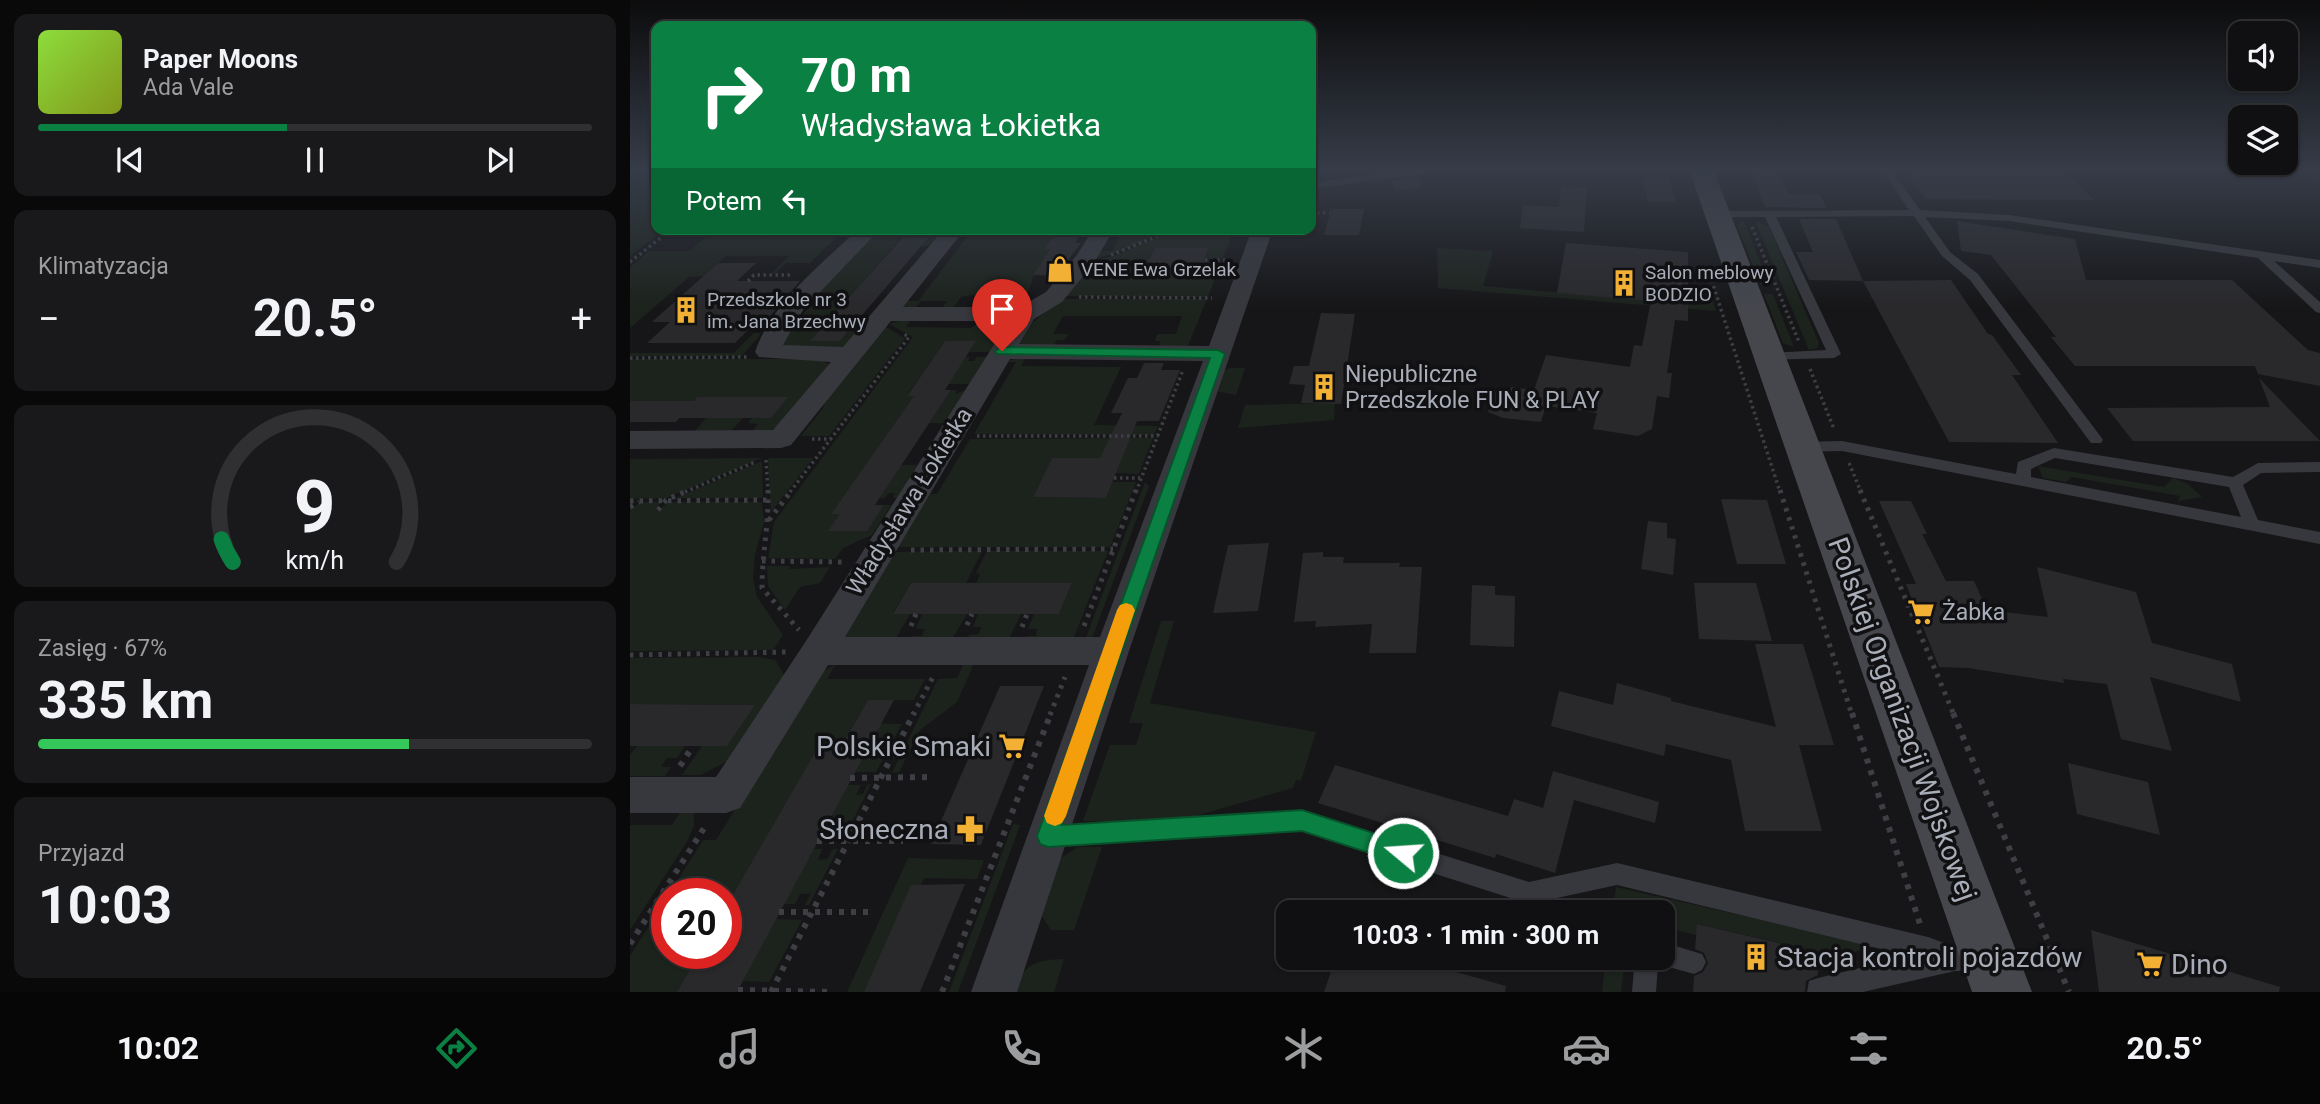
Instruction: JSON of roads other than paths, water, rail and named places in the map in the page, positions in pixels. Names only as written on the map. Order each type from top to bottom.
[{"type":"main road","name":"Polskiej Organizacji Wojskowej","points":[[1732,215],[1770,356],[1822,446],[1982,970]]},
{"type":"street","points":[[849,355],[768,352],[769,343],[780,323],[864,235]]},
{"type":"street","points":[[630,440],[781,439],[950,235]]},
{"type":"street","name":"Władysława Łokietka","points":[[630,795],[726,795],[818,651],[1025,314],[1054,297],[1100,235]]},
{"type":"street","points":[[994,992],[1048,836],[1094,650],[1218,354],[1261,235]]},
{"type":"street","points":[[879,320],[1025,314]]},
{"type":"street","points":[[1002,351],[1218,354]]},
{"type":"street","points":[[818,651],[1094,650]]},
{"type":"lane","points":[[1770,215],[1834,354],[1770,356]]},
{"type":"lane","points":[[1919,215],[1946,254],[1974,277],[2096,440]]},
{"type":"lane","points":[[1959,215],[2009,218],[2320,264]]},
{"type":"lane","points":[[2262,256],[2320,309]]},
{"type":"lane","points":[[1822,446],[2024,481],[2320,538]]},
{"type":"lane","points":[[2024,481],[2023,466],[2054,453],[2235,483],[2259,468],[2320,467]]},
{"type":"lane","points":[[2235,483],[2252,525]]},
{"type":"lane","points":[[1048,836],[1302,821],[1528,893],[1617,874],[1928,949],[1982,970]]},
{"type":"lane","points":[[1675,957],[1695,962]]},
{"type":"lane","points":[[1818,990],[1850,988],[1911,968],[1933,966],[1982,970]]},
{"type":"lane","points":[[1644,992],[1646,970]]},
{"type":"place","name":"VENE Ewa Grzelak","points":[[1060,269]]},
{"type":"place","name":"Salon meblowy BODZIO","points":[[1624,283]]},
{"type":"place","name":"Przedszkole nr 3 im. Jana Brzechwy","points":[[686,310]]},
{"type":"place","name":"Niepubliczne Przedszkole FUN & PLAY","points":[[1324,387]]},
{"type":"place","name":"Żabka","points":[[1921,612]]},
{"type":"place","name":"Polskie Smaki","points":[[1012,746]]},
{"type":"place","name":"Słoneczna","points":[[970,829]]},
{"type":"place","name":"Stacja kontroli pojazdów","points":[[1756,957]]},
{"type":"place","name":"Dino","points":[[2150,964]]}]
